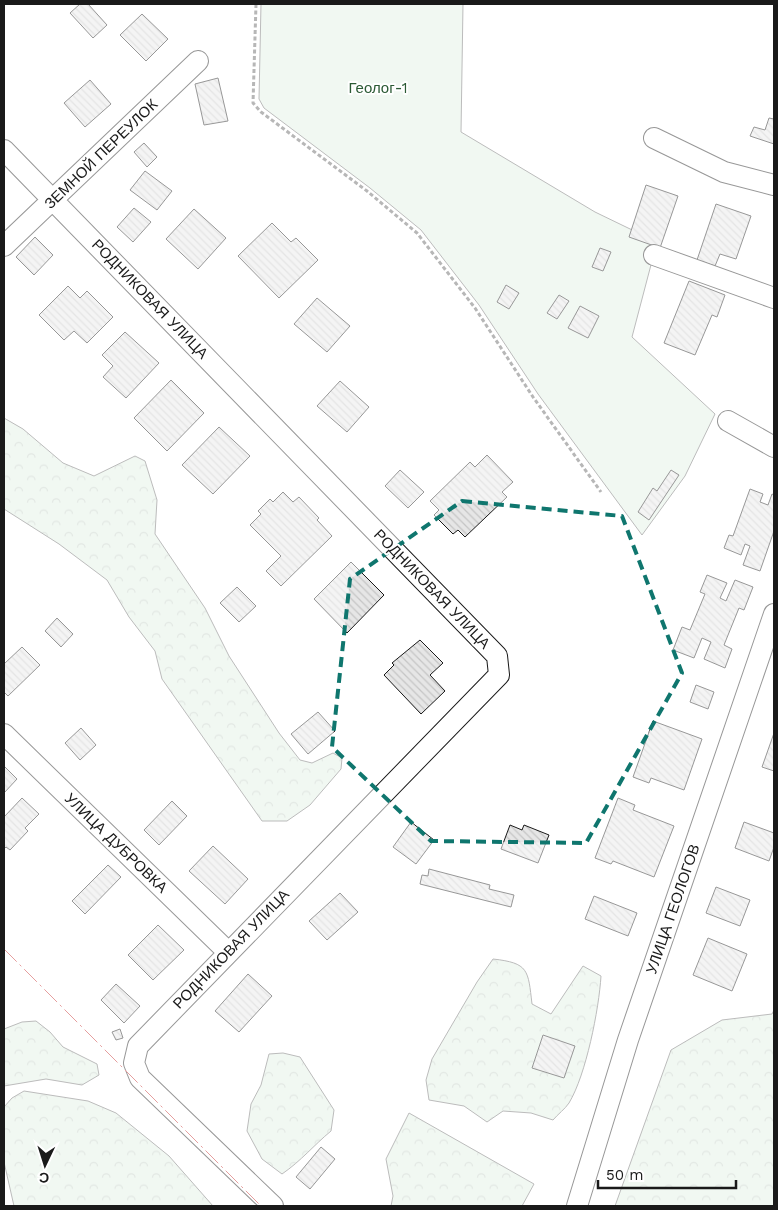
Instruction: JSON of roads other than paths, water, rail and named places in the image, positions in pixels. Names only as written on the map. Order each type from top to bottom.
[{"type":"street","name":"ЗЕМНОЙ ПЕРЕУЛОК","points":[[4,246],[198,61]]},
{"type":"street","points":[[654,138],[724,172],[774,185]]},
{"type":"street","name":"РОДНИКОВАЯ УЛИЦА","points":[[4,150],[497,656],[498,675],[138,1046],[135,1070],[147,1085],[273,1206]]},
{"type":"street","points":[[654,255],[774,298]]},
{"type":"street","points":[[728,421],[774,447]]},
{"type":"street","name":"УЛИЦА ГЕОЛОГОВ","points":[[577,1206],[628,1040],[774,614]]},
{"type":"street","name":"УЛИЦА ДУБРОВКА","points":[[4,734],[228,952]]},
{"type":"park label","name":"Геолог-1","points":[[378,88]]}]
